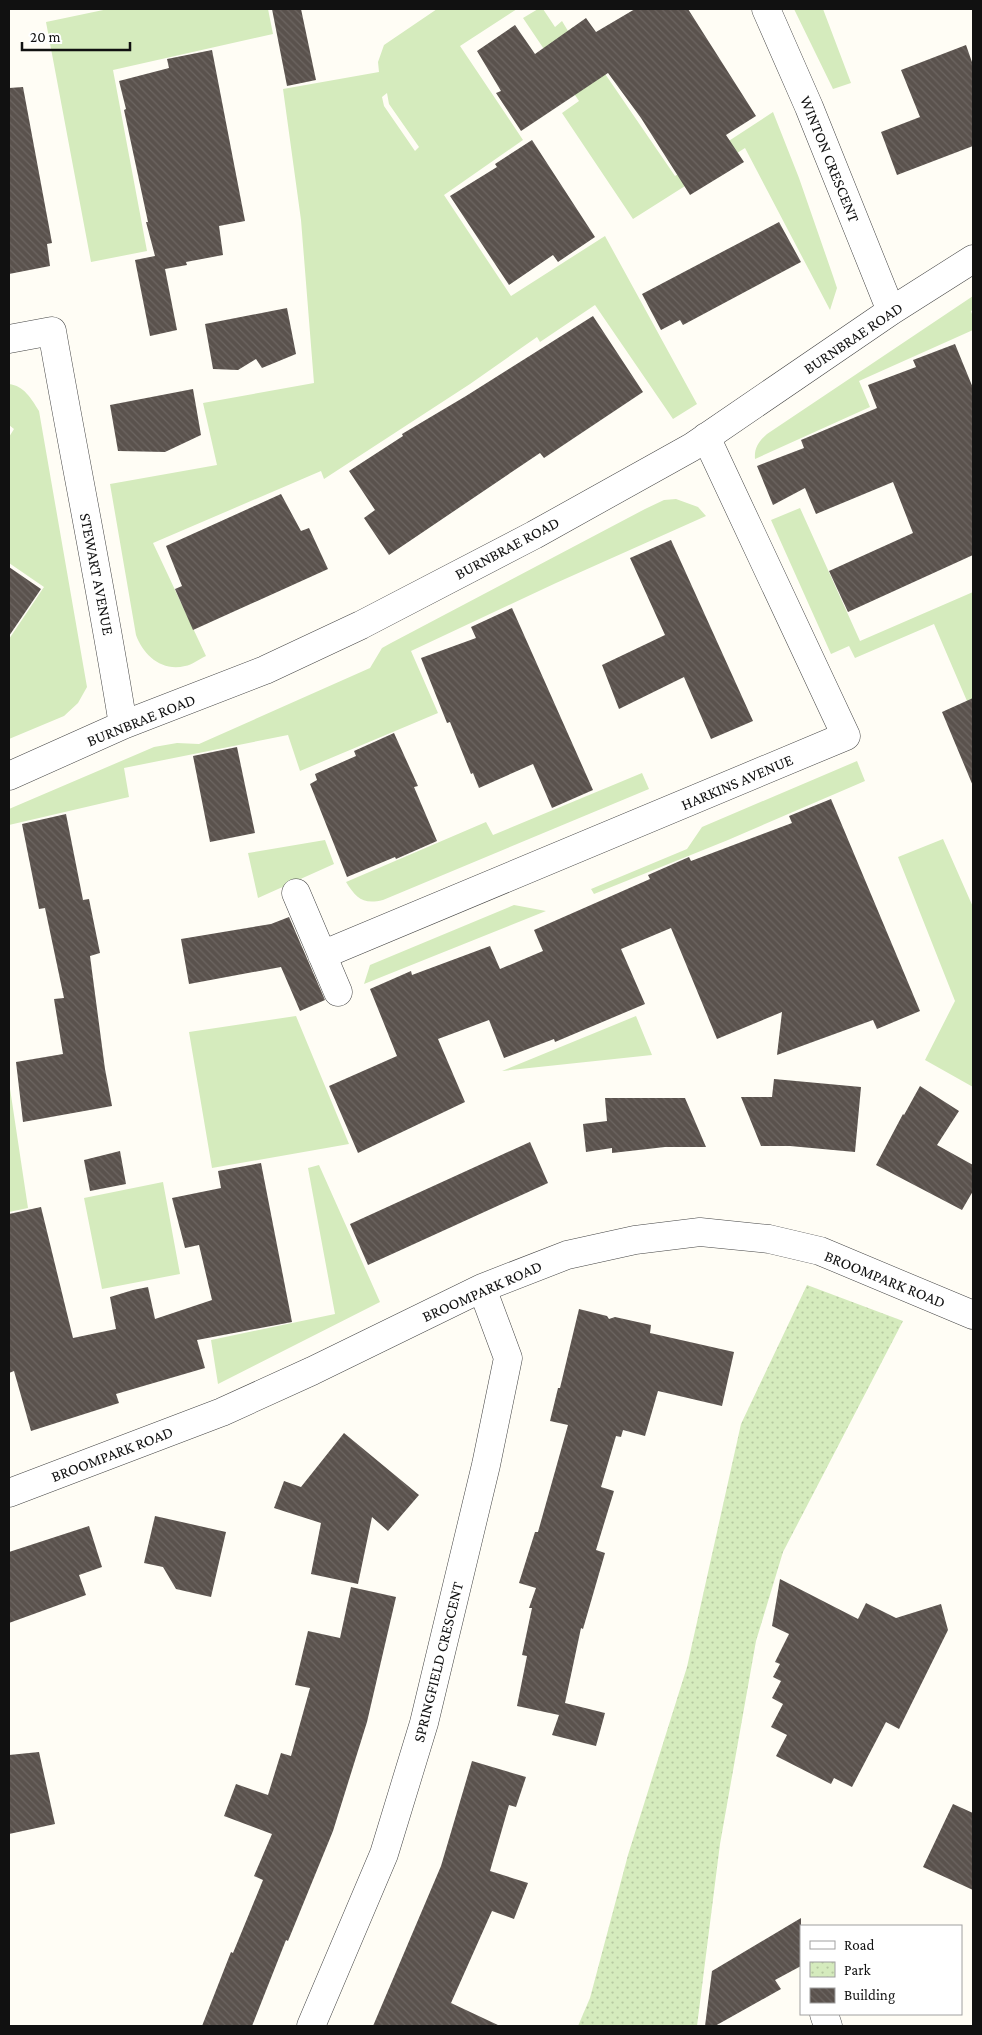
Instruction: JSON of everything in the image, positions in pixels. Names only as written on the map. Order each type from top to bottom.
[{"type":"street","name":"WINTON CRESCENT","points":[[766,9],[809,107],[891,311]]},
{"type":"street","name":"BURNBRAE ROAD","points":[[9,776],[123,725],[265,670],[361,625],[534,535],[692,447],[891,311],[973,259]]},
{"type":"street","name":"STEWART AVENUE","points":[[9,339],[52,331],[108,630],[123,725]]},
{"type":"street","name":"HARKINS AVENUE","points":[[322,955],[846,736],[706,437]]},
{"type":"street","points":[[296,893],[338,992]]},
{"type":"street","name":"BROOMPARK ROAD","points":[[9,1493],[222,1412],[312,1371],[482,1288],[567,1255],[635,1240],[700,1232],[769,1239],[820,1251],[973,1315]]},
{"type":"street","name":"SPRINGFIELD CRESCENT","points":[[311,2026],[384,1854],[424,1723],[486,1465],[508,1358],[482,1288]]},
{"type":"green space","points":[[108,9],[268,9],[273,34],[113,70],[147,251],[91,262],[46,22]]},
{"type":"green space","points":[[437,9],[517,9],[460,46],[523,140],[444,195],[511,296],[605,236],[697,404],[673,419],[595,305],[540,342],[537,337],[470,384],[324,479],[321,471],[153,543],[206,656],[185,666],[177,667],[161,664],[143,649],[136,635],[110,484],[217,465],[203,403],[314,383],[301,220],[283,89],[379,72],[378,62],[384,45]],"holes":[[[387,93],[389,104],[419,147],[415,151],[384,106],[382,97]]]},
{"type":"green space","points":[[538,9],[543,9],[555,27],[562,21],[568,31],[573,27],[675,176],[773,112],[799,178],[837,288],[830,310],[745,148],[633,219],[562,113],[579,101],[523,18]]},
{"type":"green space","points":[[794,9],[823,9],[851,83],[833,89]]},
{"type":"green space","points":[[973,296],[973,310],[971,311],[973,330],[859,381],[870,407],[755,459],[755,451],[767,434]]},
{"type":"green space","points":[[9,384],[23,390],[39,411],[87,687],[78,703],[64,716],[9,739],[9,639],[44,587],[9,563],[9,437],[14,429],[9,425]]},
{"type":"green space","points":[[676,499],[698,507],[706,516],[411,651],[438,713],[300,771],[288,735],[124,768],[129,797],[9,825],[9,809],[154,747],[177,743],[199,744],[370,668],[382,648],[391,643],[645,509],[664,500]]},
{"type":"green space","points":[[800,508],[860,641],[973,592],[973,715],[934,624],[855,658],[849,646],[831,654],[771,520]]},
{"type":"green space","points":[[857,761],[865,781],[728,840],[594,894],[591,889],[687,849],[702,827]]},
{"type":"green space","points":[[642,773],[649,789],[383,900],[365,901],[353,892],[346,882],[486,822],[493,835]]},
{"type":"green space","points":[[943,839],[973,907],[973,1087],[925,1060],[955,1001],[898,857]]},
{"type":"green space","points":[[325,840],[334,864],[258,898],[248,853]]},
{"type":"green space","points":[[514,905],[546,911],[364,984],[370,965]]},
{"type":"green space","points":[[296,1016],[349,1144],[212,1168],[189,1032]]},
{"type":"green space","points":[[636,1016],[652,1055],[502,1071]]},
{"type":"green space","points":[[9,1082],[28,1208],[9,1212]]},
{"type":"green space","points":[[319,1165],[380,1302],[218,1384],[211,1340],[335,1314],[308,1168]]},
{"type":"green space","points":[[163,1182],[180,1274],[102,1289],[84,1198]]},
{"type":"green space","points":[[807,1285],[903,1321],[783,1552],[756,1641],[720,1844],[697,2026],[578,2026],[590,1998],[628,1855],[687,1667],[741,1424]]},
{"type":"building","points":[[272,9],[301,9],[316,80],[287,86]]},
{"type":"building","points":[[635,9],[688,9],[756,116],[726,135],[744,162],[690,195],[641,118],[608,73],[521,131],[496,93],[501,91],[477,51],[515,25],[535,54],[586,18],[596,32]]},
{"type":"building","points":[[966,45],[973,65],[973,146],[897,175],[881,132],[920,117],[901,70]]},
{"type":"building","points":[[212,50],[245,221],[219,226],[223,255],[186,262],[187,265],[165,269],[177,330],[150,336],[135,260],[155,256],[146,222],[148,222],[119,81],[169,68],[167,59]]},
{"type":"building","points":[[23,87],[52,243],[47,244],[50,266],[9,274],[9,88]]},
{"type":"building","points":[[532,140],[595,237],[558,262],[553,255],[509,285],[450,196],[497,167],[495,164]]},
{"type":"building","points":[[779,222],[801,262],[683,325],[680,320],[661,330],[642,294]]},
{"type":"building","points":[[287,308],[296,354],[262,368],[256,359],[238,370],[213,369],[205,324]]},
{"type":"building","points":[[593,316],[643,392],[544,458],[540,453],[389,555],[364,518],[375,510],[349,471],[403,436],[402,434]]},
{"type":"building","points":[[955,344],[973,388],[973,555],[848,612],[829,571],[913,533],[893,482],[816,514],[805,488],[773,505],[757,466],[804,448],[801,440],[877,408],[868,385],[916,367],[913,360]]},
{"type":"building","points":[[193,389],[201,435],[165,452],[118,451],[110,405]]},
{"type":"building","points":[[281,494],[301,531],[309,528],[328,569],[193,630],[175,589],[182,586],[166,546]]},
{"type":"building","points":[[671,540],[753,721],[711,739],[684,677],[619,709],[602,665],[665,635],[630,558]]},
{"type":"building","points":[[9,567],[41,589],[9,636]]},
{"type":"building","points":[[512,608],[593,790],[552,808],[533,764],[479,788],[473,773],[471,774],[450,722],[447,723],[421,658],[476,638],[471,627]]},
{"type":"building","points":[[973,698],[973,786],[942,712]]},
{"type":"building","points":[[394,733],[418,786],[414,787],[437,841],[347,877],[310,784],[317,780],[315,774],[356,756],[354,751]]},
{"type":"building","points":[[237,747],[255,833],[210,842],[193,756]]},
{"type":"building","points":[[831,799],[920,1011],[877,1029],[873,1020],[777,1055],[782,1012],[717,1039],[671,928],[621,949],[645,1004],[555,1042],[554,1039],[504,1058],[489,1020],[438,1039],[465,1102],[358,1153],[329,1086],[397,1056],[370,989],[411,971],[412,975],[490,946],[500,969],[543,951],[534,930],[650,879],[648,875],[689,857],[691,861],[792,823],[789,816]]},
{"type":"building","points":[[66,814],[83,900],[89,899],[100,953],[90,956],[105,1069],[112,1106],[23,1122],[16,1062],[63,1054],[54,999],[64,998],[45,908],[39,909],[22,824]]},
{"type":"building","points":[[289,917],[325,1000],[300,1011],[281,967],[189,984],[181,939],[271,924]]},
{"type":"building","points":[[774,1079],[861,1087],[855,1152],[790,1146],[761,1146],[741,1097],[772,1097]]},
{"type":"building","points":[[920,1086],[959,1111],[937,1145],[973,1165],[973,1191],[962,1210],[876,1165]]},
{"type":"building","points":[[605,1098],[685,1098],[706,1147],[665,1147],[612,1153],[612,1148],[586,1152],[583,1124],[607,1121]]},
{"type":"building","points":[[530,1142],[548,1183],[368,1265],[350,1224]]},
{"type":"building","points":[[120,1151],[126,1184],[90,1191],[84,1160]]},
{"type":"building","points":[[261,1163],[292,1322],[197,1340],[205,1368],[116,1394],[119,1403],[31,1431],[14,1371],[9,1373],[9,1214],[41,1207],[73,1338],[116,1329],[110,1297],[133,1290],[148,1287],[155,1319],[212,1300],[199,1245],[185,1248],[172,1198],[221,1188],[218,1171]]},
{"type":"building","points":[[579,1309],[607,1316],[609,1319],[615,1317],[651,1325],[650,1333],[734,1352],[722,1406],[658,1391],[645,1436],[623,1430],[621,1437],[616,1436],[601,1487],[614,1491],[596,1550],[605,1553],[583,1629],[581,1628],[565,1703],[605,1713],[596,1746],[552,1735],[559,1715],[517,1706],[527,1656],[522,1655],[532,1608],[529,1608],[536,1588],[519,1583],[535,1532],[538,1532],[568,1425],[550,1421]]},
{"type":"building","points":[[344,1433],[419,1495],[388,1531],[372,1517],[358,1584],[311,1574],[321,1523],[274,1508],[284,1481],[301,1487]]},
{"type":"building","points":[[155,1516],[226,1532],[211,1597],[176,1589],[163,1567],[144,1563]]},
{"type":"building","points":[[89,1526],[102,1567],[79,1575],[86,1595],[9,1623],[9,1552]]},
{"type":"building","points":[[780,1579],[858,1619],[866,1603],[896,1618],[941,1604],[948,1630],[899,1729],[886,1722],[852,1787],[834,1778],[831,1784],[776,1756],[787,1735],[771,1727],[783,1704],[772,1698],[781,1681],[773,1677],[780,1664],[775,1662],[789,1634],[772,1626]]},
{"type":"building","points":[[351,1587],[396,1597],[367,1722],[333,1831],[288,1941],[286,1940],[252,2026],[202,2026],[231,1952],[233,1953],[263,1880],[254,1876],[272,1834],[224,1816],[236,1784],[268,1795],[281,1753],[291,1756],[310,1688],[295,1685],[308,1631],[340,1638]]},
{"type":"building","points":[[39,1752],[55,1824],[9,1834],[9,1755]]},
{"type":"building","points":[[472,1761],[526,1777],[516,1807],[509,1805],[490,1871],[528,1883],[514,1919],[492,1911],[451,2003],[500,2026],[373,2026],[441,1866]]},
{"type":"building","points":[[953,1804],[973,1813],[973,1890],[923,1867]]},
{"type":"building","points":[[801,1918],[800,1967],[775,1980],[781,1989],[715,2026],[705,2026],[712,1971]]}]
